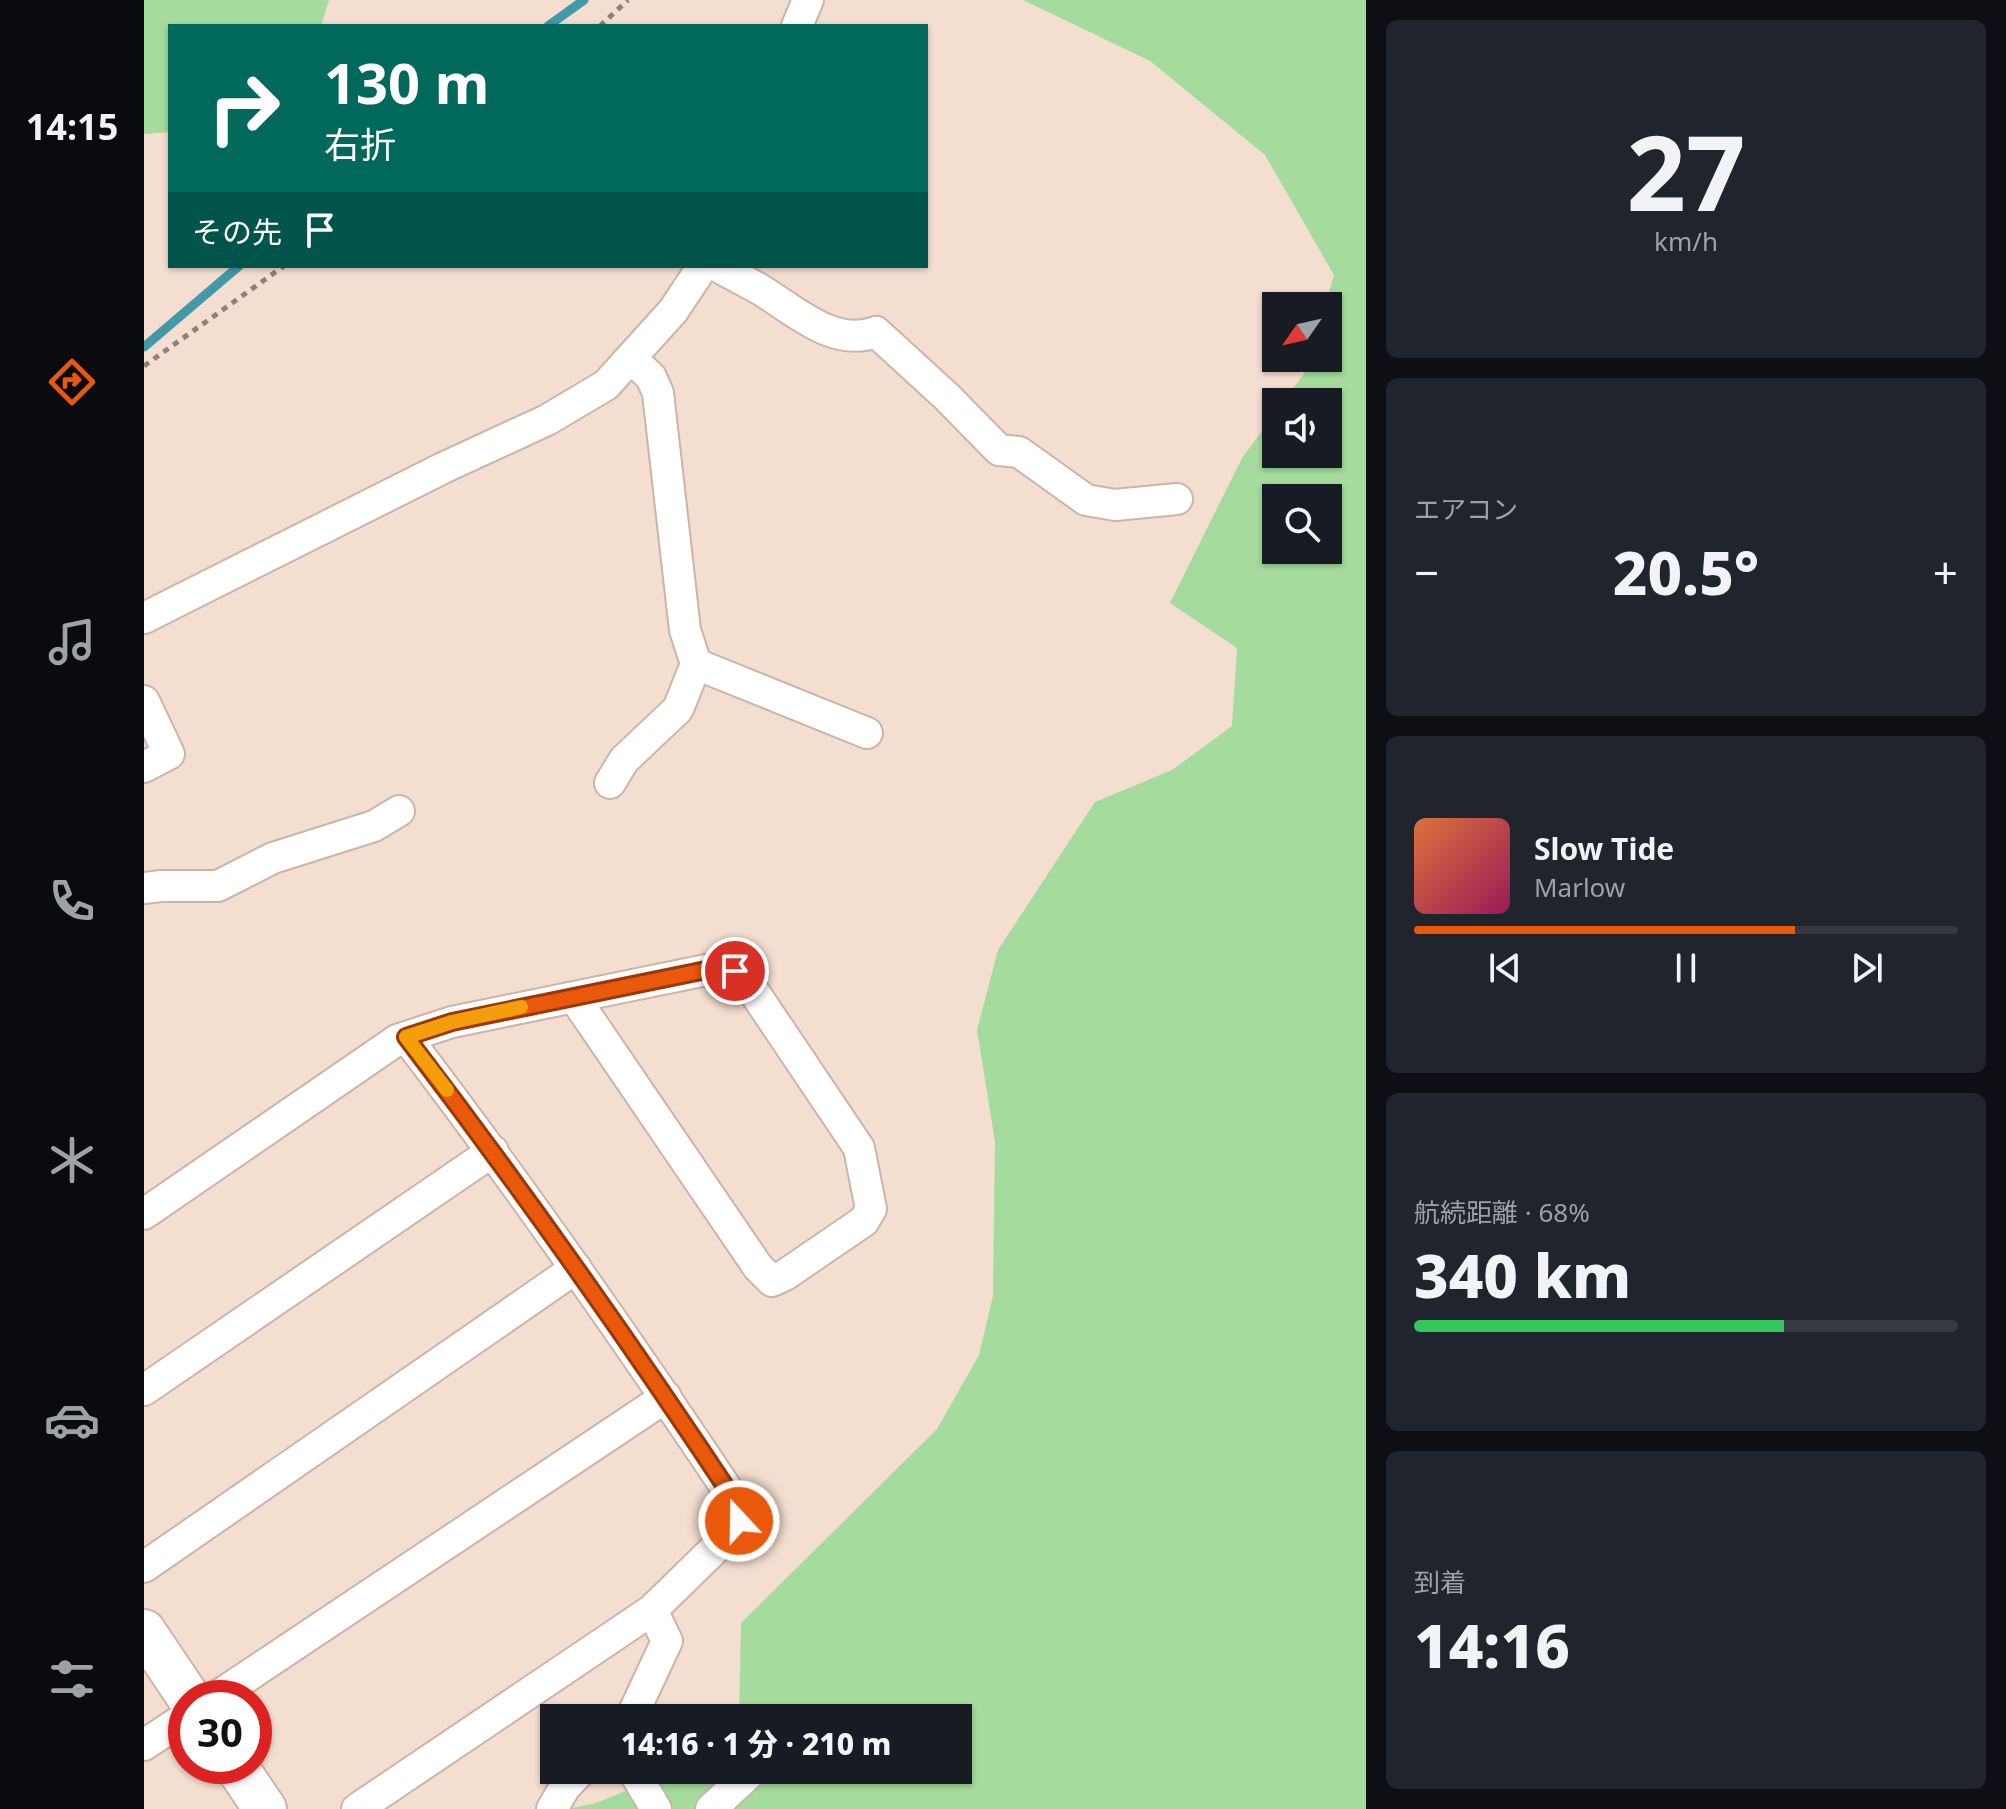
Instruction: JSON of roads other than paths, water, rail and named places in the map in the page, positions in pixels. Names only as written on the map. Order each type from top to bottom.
[{"type":"street","points":[[798,24],[808,0]]},
{"type":"street","points":[[145,615],[547,420],[606,385],[673,311],[702,268]]},
{"type":"street","points":[[721,268],[763,291],[809,322],[830,331],[865,336],[876,332],[999,450],[1019,452],[1086,500],[1115,505],[1177,499]]},
{"type":"street","points":[[610,783],[624,760],[678,709],[696,664],[685,630],[658,393],[651,377],[631,358]]},
{"type":"street","points":[[696,664],[867,733]]},
{"type":"street","points":[[144,701],[169,754],[144,767]]},
{"type":"street","points":[[144,888],[218,886],[273,858],[374,826],[399,811]]},
{"type":"street","points":[[144,1214],[397,1040],[452,1022],[574,997],[716,968],[735,971],[744,977],[859,1148],[871,1209],[864,1221],[772,1281],[758,1267],[574,997]]},
{"type":"street","points":[[357,1809],[652,1610],[729,1535],[739,1521],[737,1504],[666,1397],[493,1151],[406,1037]]},
{"type":"street","points":[[144,1390],[493,1151]]},
{"type":"street","points":[[144,1567],[576,1268]]},
{"type":"street","points":[[242,1680],[666,1397]]},
{"type":"street","points":[[638,1704],[667,1641],[652,1610]]},
{"type":"street","points":[[144,1631],[177,1680]]},
{"type":"street","points":[[144,1745],[168,1729]]},
{"type":"street","points":[[248,1784],[265,1809]]},
{"type":"street","points":[[552,1809],[568,1784]]},
{"type":"street","points":[[641,1784],[656,1809]]},
{"type":"street","points":[[711,1809],[738,1784]]},
{"type":"waterway","points":[[551,24],[584,0]]},
{"type":"waterway","points":[[144,347],[237,268]]}]
